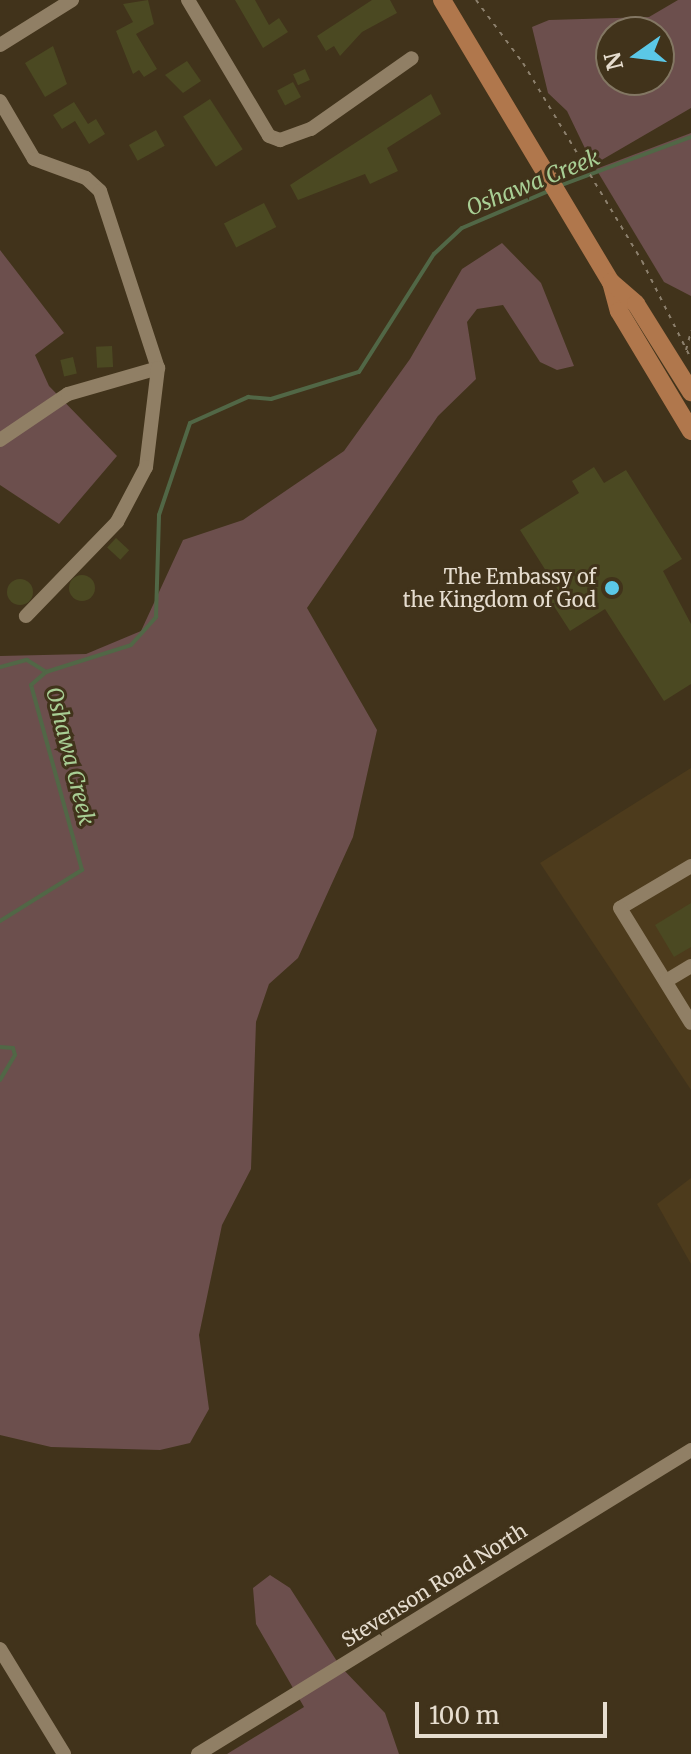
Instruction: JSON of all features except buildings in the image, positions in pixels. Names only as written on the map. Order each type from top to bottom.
[{"type":"main road","points":[[442,0],[611,282],[619,311],[691,431]]},
{"type":"main road","points":[[611,282],[636,304],[691,392]]},
{"type":"street","points":[[0,45],[72,0]]},
{"type":"street","points":[[188,0],[269,136],[293,139],[412,58]]},
{"type":"street","points":[[0,101],[34,159],[86,178],[100,191],[158,368],[146,467],[117,522],[26,616]]},
{"type":"street","points":[[0,440],[68,394],[158,368]]},
{"type":"street","points":[[691,866],[620,908],[691,1023]]},
{"type":"street","points":[[666,981],[691,966]]},
{"type":"street","name":"Stevenson Road North","points":[[198,1754],[691,1450]]},
{"type":"street","points":[[0,1649],[64,1754]]},
{"type":"path","points":[[476,0],[523,63],[642,261],[691,359]]},
{"type":"path","points":[[686,351],[691,331]]},
{"type":"shaded area","points":[[678,0],[691,0],[691,108],[593,165],[567,111],[548,93],[532,27],[549,20],[595,19],[595,96],[675,96],[675,16],[651,16]]},
{"type":"shaded area","points":[[691,133],[691,296],[664,282],[596,169]]},
{"type":"shaded area","points":[[502,243],[541,283],[574,366],[557,370],[540,362],[503,305],[477,309],[467,322],[476,379],[438,416],[307,608],[377,730],[353,837],[298,958],[269,984],[256,1022],[251,1169],[222,1225],[199,1335],[209,1409],[190,1443],[160,1450],[51,1447],[0,1435],[0,656],[86,654],[141,631],[183,540],[243,520],[344,451],[410,359],[462,269]]},
{"type":"shaded area","points":[[0,250],[64,333],[35,355],[49,386],[117,456],[59,524],[0,485]]},
{"type":"shaded area","points":[[691,768],[691,1090],[540,863]]},
{"type":"shaded area","points":[[691,1178],[691,1264],[657,1204]]},
{"type":"shaded area","points":[[270,1575],[290,1588],[340,1666],[385,1713],[399,1754],[227,1754],[304,1707],[256,1624],[253,1588]]},
{"type":"waterway","name":"Oshawa Creek","points":[[559,186],[691,137]]},
{"type":"waterway","name":"Oshawa Creek","points":[[0,921],[82,870],[31,685],[46,672],[131,645],[156,617],[159,515],[190,423],[248,397],[271,399],[359,372],[434,254],[462,228],[551,190]]},
{"type":"waterway","points":[[0,667],[27,660],[46,672]]},
{"type":"waterway","name":"Oshawa Creek","points":[[0,1047],[13,1048],[15,1055],[0,1080]]},
{"type":"place","name":"The Embassy of the Kingdom of God","points":[[612,588]]}]
